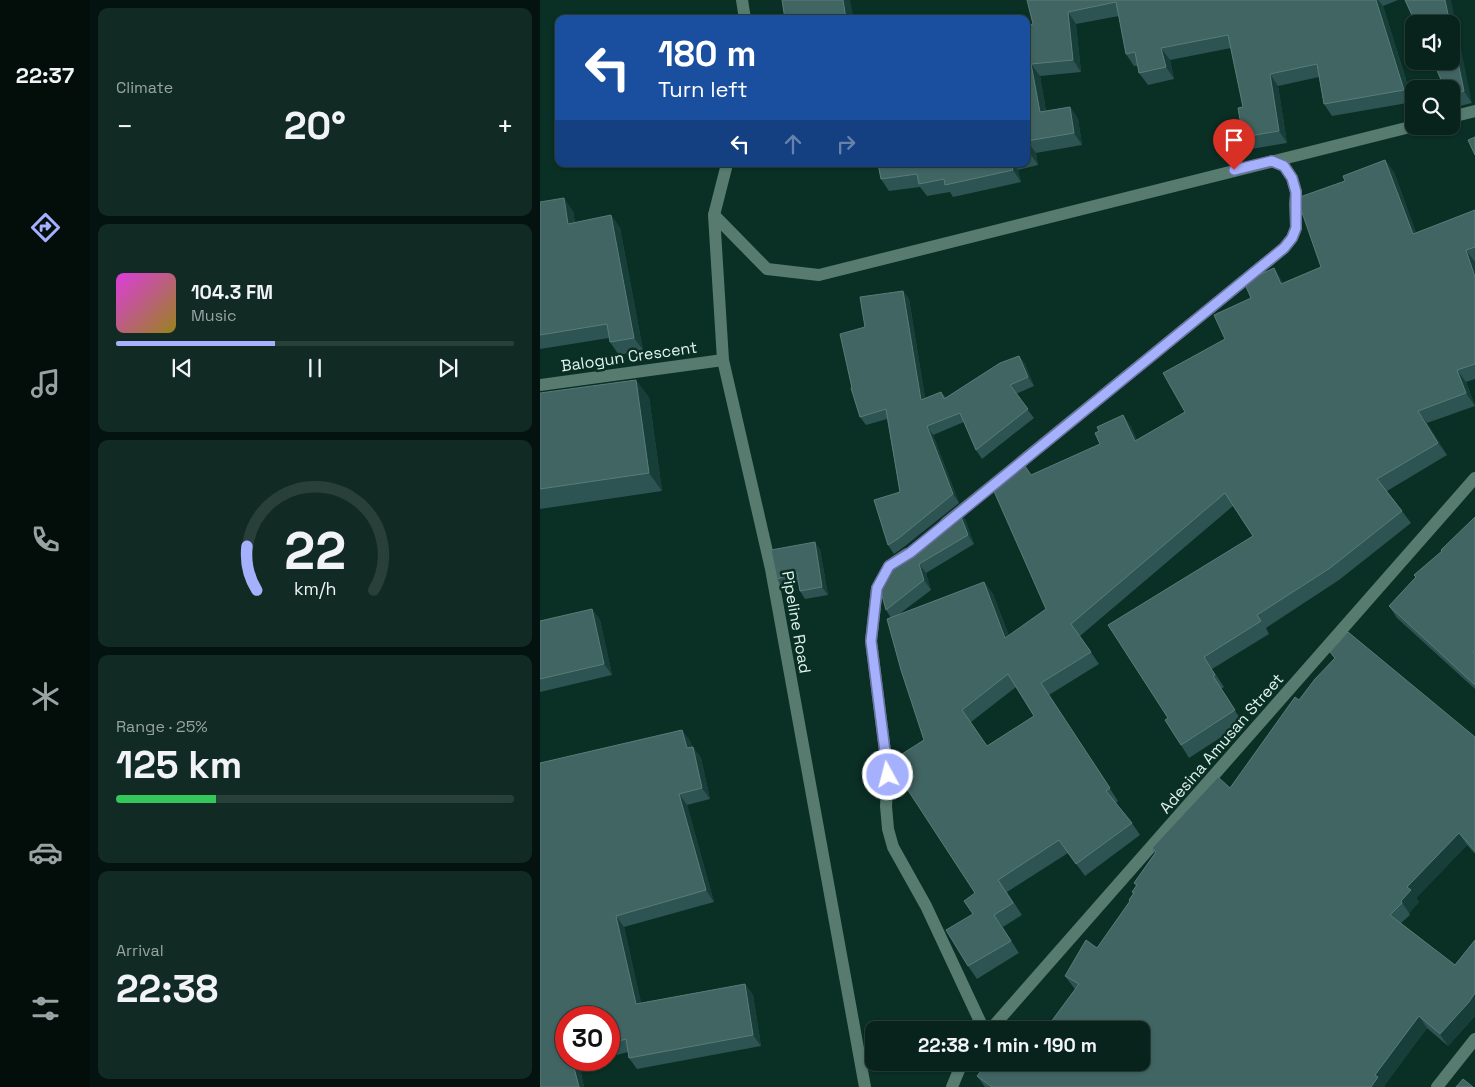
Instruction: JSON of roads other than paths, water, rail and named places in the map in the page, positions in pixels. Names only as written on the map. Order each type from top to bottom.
[{"type":"street","points":[[742,0],[744,15]]},
{"type":"street","points":[[1460,115],[1475,111]]},
{"type":"street","points":[[714,215],[767,269],[818,275],[1405,128]]},
{"type":"street","points":[[940,528],[1284,248],[1292,238],[1296,228],[1296,192],[1292,178],[1284,166],[1272,161]]},
{"type":"street","name":"Pipeline Road","points":[[726,167],[714,215],[723,360],[771,569],[865,1087]]},
{"type":"street","name":"Balogun Crescent","points":[[540,385],[723,360]]},
{"type":"street","name":"Adesina Amusan Street","points":[[998,1021],[1475,478]]},
{"type":"street","points":[[918,546],[889,566],[877,588],[871,641],[888,775],[886,806],[888,829],[893,847],[926,906],[980,1021]]},
{"type":"street","points":[[1437,1087],[1475,1040]]},
{"type":"street","points":[[952,1087],[959,1071]]}]
